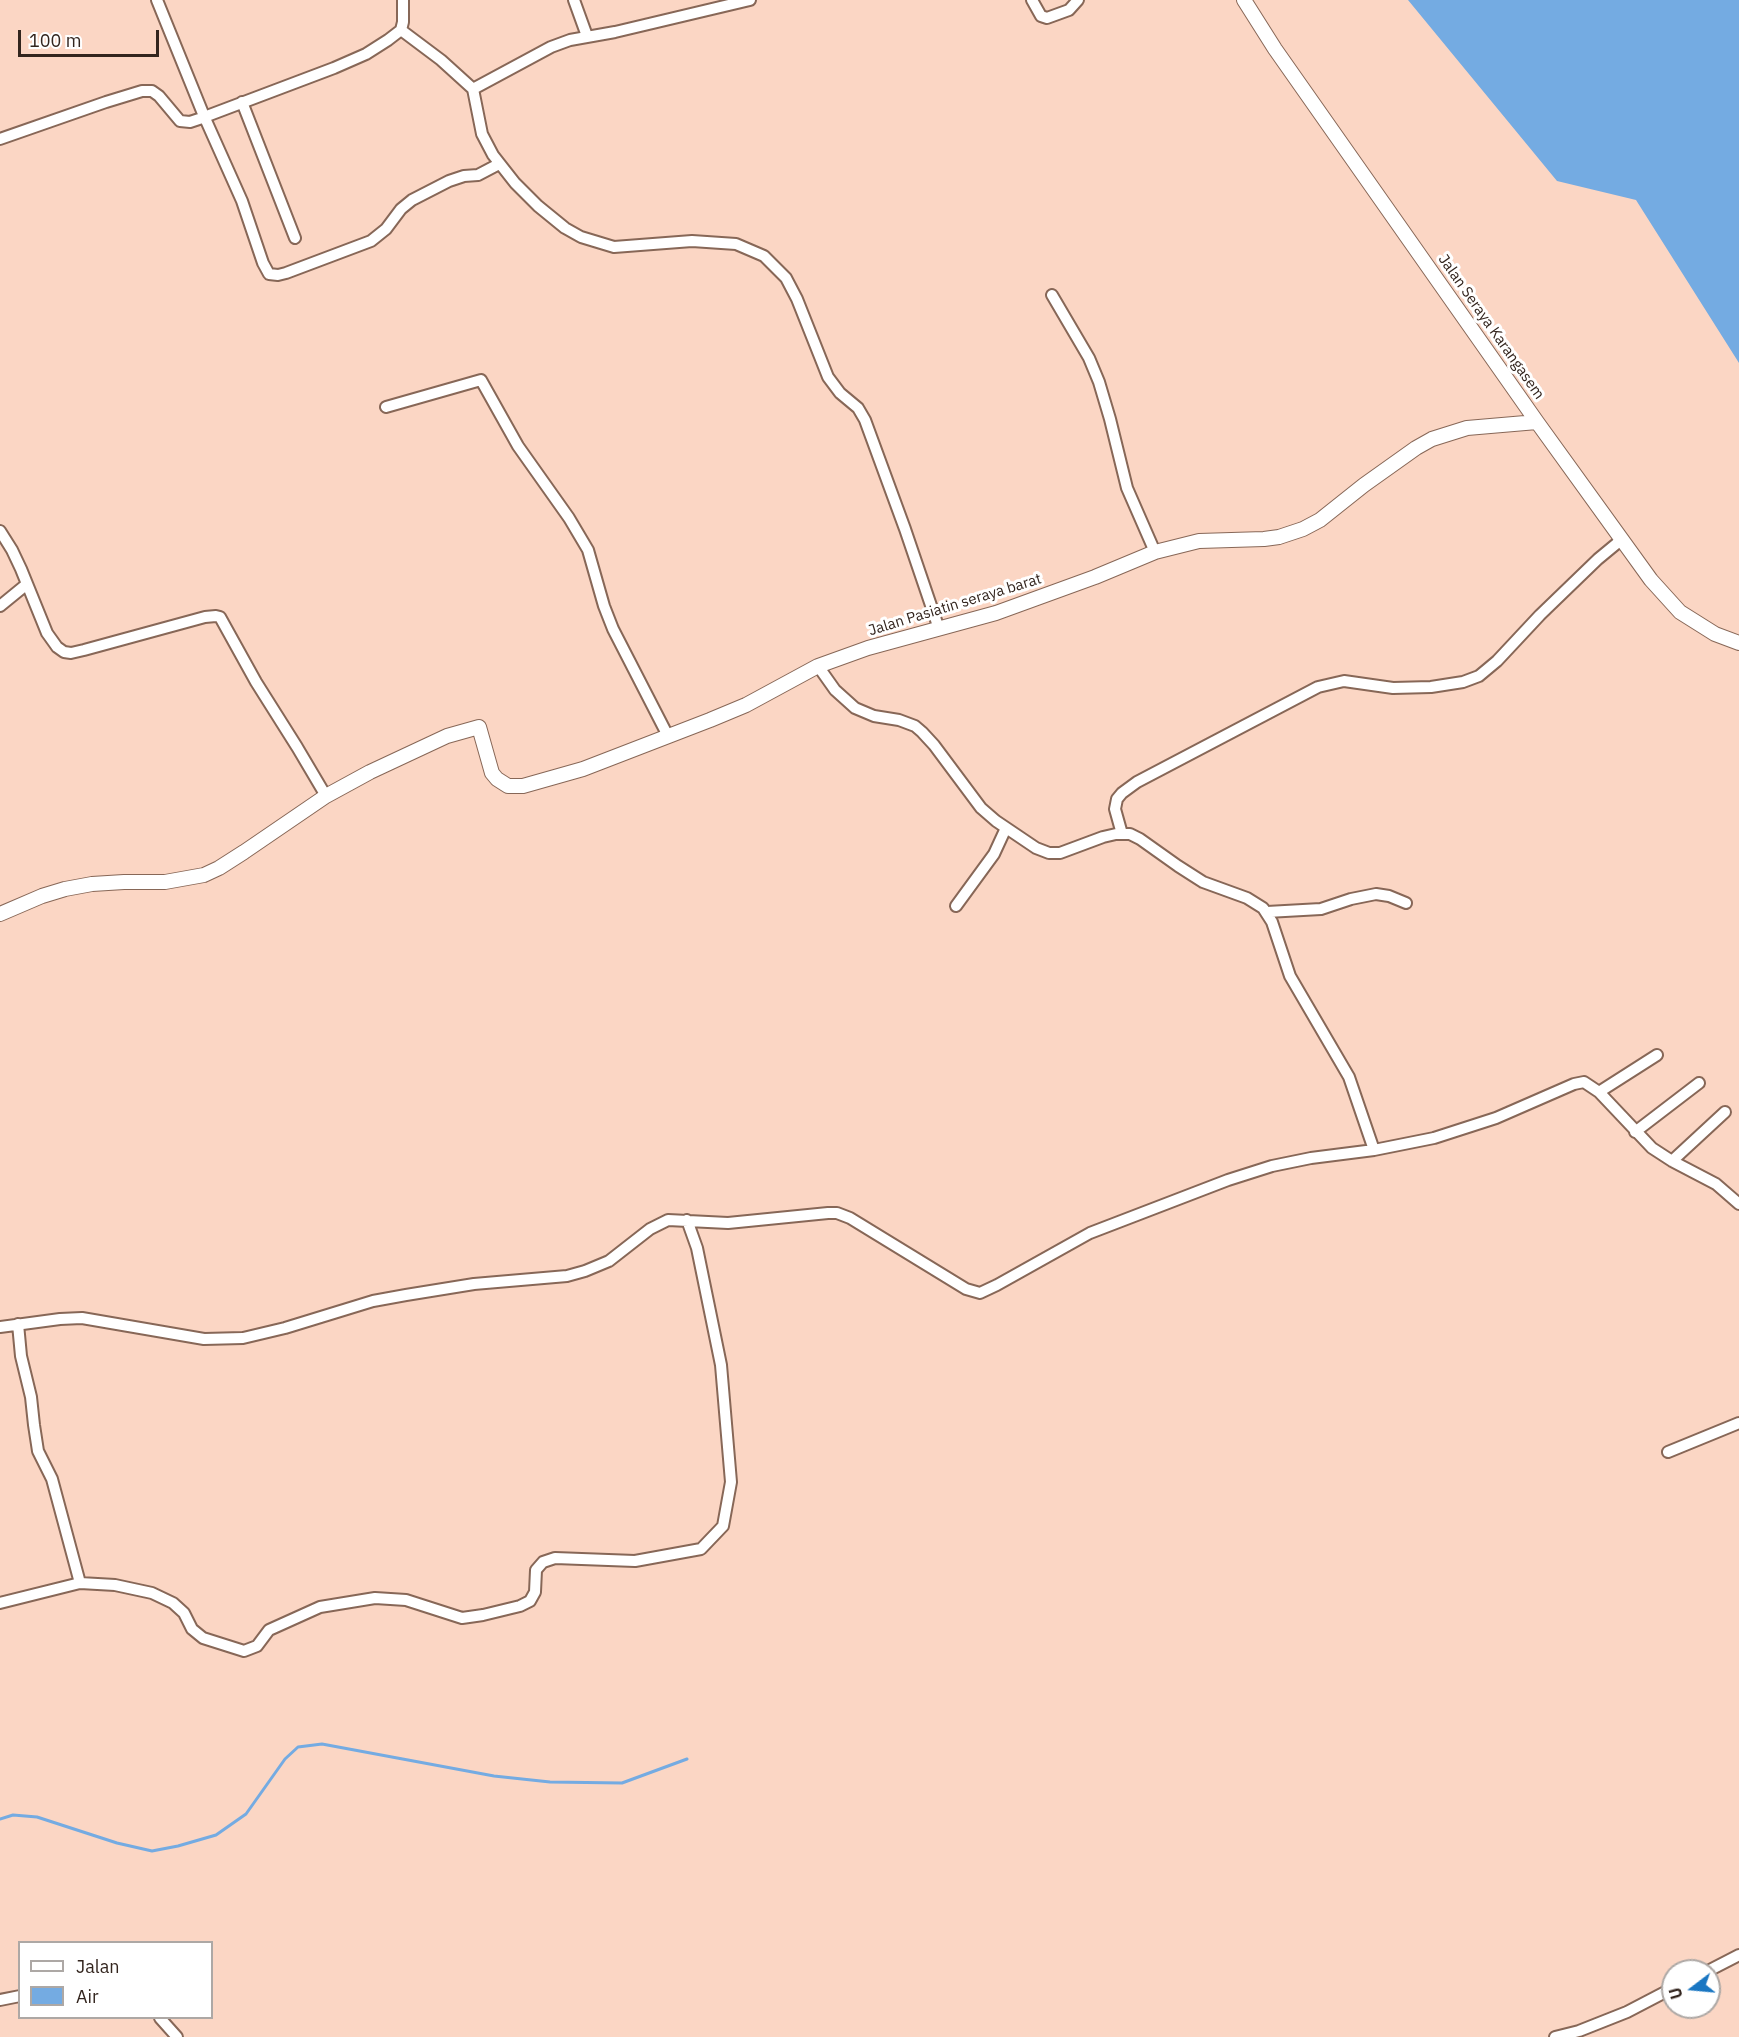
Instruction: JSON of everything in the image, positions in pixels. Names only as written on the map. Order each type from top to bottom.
[{"type":"street","points":[[158,0],[204,116],[242,201],[263,263],[269,274],[285,273],[371,241],[386,230],[401,209],[412,200],[449,181],[478,175],[499,164]]},
{"type":"street","points":[[0,139],[142,91],[152,91],[180,121],[190,122],[366,54],[401,30],[403,0]]},
{"type":"street","points":[[574,0],[587,36]]},
{"type":"street","points":[[473,89],[551,47],[570,40],[750,0]]},
{"type":"street","points":[[1032,0],[1041,15],[1047,18],[1069,10],[1078,0]]},
{"type":"street","name":"Jalan Seraya Karangasem","points":[[1244,0],[1275,49],[1651,580],[1680,612],[1714,634],[1739,643]]},
{"type":"street","points":[[401,30],[441,60],[473,89],[482,134],[499,164],[538,206],[565,228],[601,244],[614,247],[692,241],[736,244],[764,256],[786,278],[797,298],[832,385],[858,408],[864,420],[939,629]]},
{"type":"street","points":[[242,102],[295,238]]},
{"type":"street","points":[[1052,295],[1078,337],[1092,366],[1110,419],[1127,488],[1155,552]]},
{"type":"street","points":[[386,407],[480,380],[518,446],[569,518],[588,550],[604,606],[668,736]]},
{"type":"street","name":"Jalan Pasiatin seraya barat","points":[[326,796],[408,753],[447,736],[479,727],[492,773],[502,783],[523,786],[582,769],[746,705],[818,666],[868,648],[996,613],[1155,552],[1199,541],[1264,539],[1292,533],[1320,520],[1364,485],[1416,448],[1432,440],[1467,428],[1537,422]]},
{"type":"street","points":[[0,531],[12,550],[47,633],[57,647],[64,652],[84,650],[205,617],[220,617],[256,682],[326,796],[244,852],[204,875],[165,882],[124,882],[74,888],[42,896],[0,914]]},
{"type":"street","points":[[1122,834],[1115,809],[1117,799],[1122,793],[1137,782],[1318,687],[1344,681],[1393,688],[1421,688],[1463,682],[1479,676],[1497,661],[1540,615],[1598,559],[1622,540]]},
{"type":"street","points":[[0,606],[27,584]]},
{"type":"street","points":[[818,666],[835,690],[855,708],[874,716],[899,720],[915,726],[934,745],[981,808],[1036,848],[1049,853],[1060,853],[1103,837],[1130,834],[1203,882],[1247,898],[1268,912],[1290,976],[1349,1077],[1374,1150]]},
{"type":"street","points":[[956,906],[994,854],[1006,828]]},
{"type":"street","points":[[1268,912],[1321,909],[1376,894],[1389,896],[1406,903]]},
{"type":"street","points":[[1599,1092],[1658,1055]]},
{"type":"street","points":[[0,1327],[60,1318],[82,1318],[204,1339],[243,1338],[285,1328],[373,1301],[474,1284],[567,1276],[609,1261],[657,1225],[668,1220],[728,1223],[837,1213],[850,1218],[966,1289],[980,1293],[1090,1233],[1228,1180],[1272,1166],[1311,1158],[1374,1150],[1434,1138],[1470,1127],[1578,1083],[1586,1082],[1599,1092],[1652,1148],[1716,1184],[1739,1204]]},
{"type":"street","points":[[1635,1132],[1699,1083]]},
{"type":"street","points":[[1672,1161],[1725,1112]]},
{"type":"street","points":[[0,1603],[80,1583],[115,1585],[152,1593],[173,1603],[184,1612],[192,1629],[203,1638],[244,1651],[257,1646],[269,1630],[320,1607],[375,1598],[406,1599],[462,1618],[483,1615],[520,1606],[530,1601],[535,1592],[536,1569],[543,1562],[555,1558],[635,1561],[701,1549],[723,1526],[731,1482],[721,1365],[697,1248],[687,1220]]},
{"type":"street","points":[[18,1324],[21,1356],[31,1397],[38,1451],[52,1479],[80,1583]]},
{"type":"street","points":[[1668,1452],[1739,1422]]},
{"type":"street","points":[[1721,1964],[1739,1955]]},
{"type":"street","points":[[1555,2037],[1579,2031],[1627,2012],[1661,1994]]},
{"type":"street","points":[[0,2000],[18,1996]]},
{"type":"street","points":[[161,2019],[177,2037]]},
{"type":"water","points":[[1408,0],[1739,0],[1739,363],[1636,200],[1557,181]]},
{"type":"waterway","points":[[0,1819],[13,1815],[37,1817],[117,1843],[152,1851],[178,1846],[216,1835],[246,1814],[285,1759],[298,1747],[322,1744],[494,1776],[550,1782],[622,1783],[687,1759]]}]
